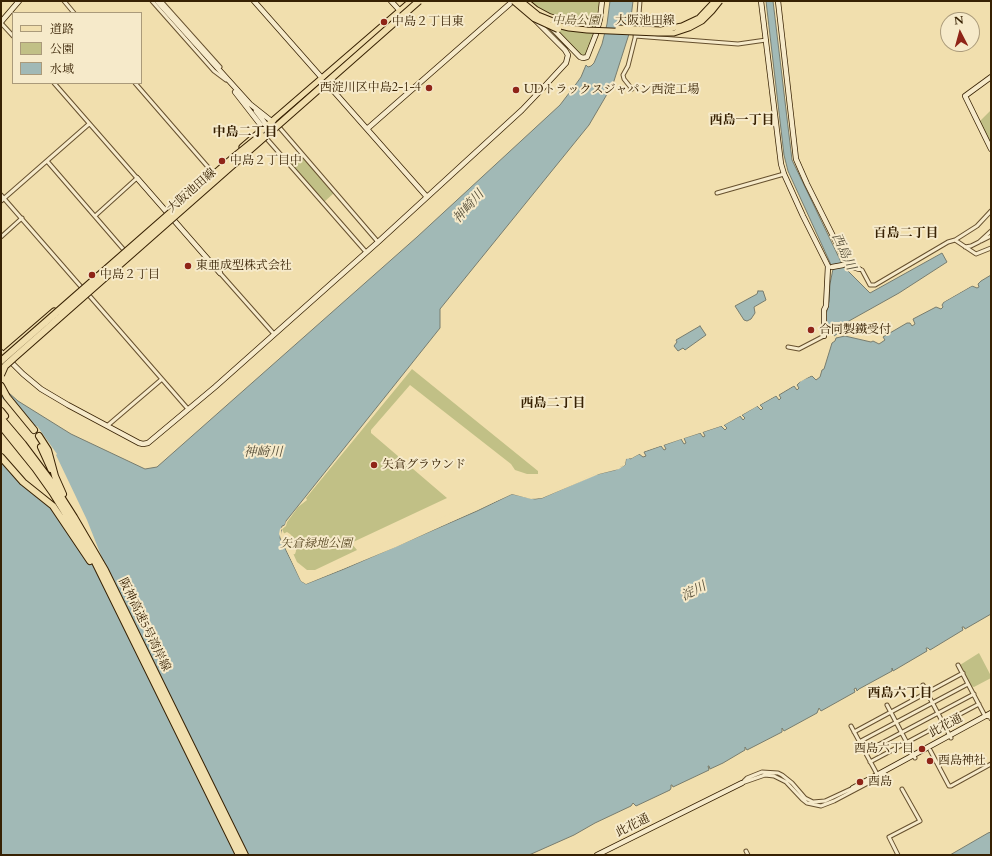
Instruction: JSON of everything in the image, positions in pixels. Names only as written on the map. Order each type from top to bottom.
[{"type":"highway","points":[[2,356],[64,305],[415,1]]},
{"type":"highway","points":[[64,305],[90,286],[153,233],[421,1]]},
{"type":"highway","points":[[513,1],[530,16],[548,25],[562,30],[588,28]]},
{"type":"highway","points":[[525,1],[536,10],[549,17],[588,28]]},
{"type":"highway","points":[[1,375],[5,366],[15,356],[174,214],[242,154],[264,141]]},
{"type":"highway","points":[[153,233],[171,216]]},
{"type":"highway","points":[[1,386],[7,397],[34,430]]},
{"type":"highway","name":"阪神高速5号湾岸線","points":[[2,415],[39,464],[74,517],[105,570],[245,855]]},
{"type":"highway","name":"阪神高速5号湾岸線","points":[[1,426],[35,468],[63,508],[92,558],[239,855]]},
{"type":"highway","points":[[39,436],[50,453],[55,476]]},
{"type":"highway","points":[[41,447],[74,517]]},
{"type":"highway","points":[[1,457],[23,482],[47,500],[59,513]]},
{"type":"highway","points":[[46,493],[104,581]]},
{"type":"main road","name":"大阪池田線","points":[[12,364],[89,295],[213,173],[411,1]]},
{"type":"main road","name":"大阪池田線","points":[[2,356],[124,250],[220,181],[421,1]]},
{"type":"main road","name":"大阪池田線","points":[[518,1],[531,13],[548,22],[563,27],[654,30],[682,26],[695,20],[715,1]]},
{"type":"main road","name":"大阪池田線","points":[[521,1],[538,15],[565,25],[658,34],[679,32],[694,26],[702,21],[720,1]]},
{"type":"street","points":[[12,35],[1,22],[19,1]]},
{"type":"street","points":[[64,1],[73,12]]},
{"type":"street","points":[[152,1],[214,71],[226,79],[250,104],[267,125],[269,132],[264,141],[366,252]]},
{"type":"street","points":[[157,1],[267,125],[279,127],[378,242]]},
{"type":"street","points":[[161,1],[220,68],[226,79]]},
{"type":"street","points":[[254,1],[427,197]]},
{"type":"street","points":[[391,1],[404,16]]},
{"type":"street","points":[[2,356],[42,388],[68,405],[139,443],[145,444],[188,409],[378,242],[522,110],[567,60],[568,55],[565,50],[539,24],[513,1],[367,129]]},
{"type":"street","points":[[525,1],[580,57],[584,58],[588,55],[596,34],[600,19],[602,1]]},
{"type":"street","points":[[632,89],[624,79],[623,75],[628,66],[636,36],[640,1]]},
{"type":"street","points":[[761,1],[777,144],[781,164],[784,174],[830,268],[826,306],[824,310],[824,336],[799,349],[788,346]]},
{"type":"street","points":[[778,1],[796,159],[845,264]]},
{"type":"street","points":[[636,36],[738,44],[766,40]]},
{"type":"street","points":[[991,77],[965,96],[991,149]]},
{"type":"street","points":[[55,84],[274,334]]},
{"type":"street","points":[[136,84],[220,181]]},
{"type":"street","points":[[1,201],[89,124]]},
{"type":"street","points":[[47,161],[124,250]]},
{"type":"street","points":[[717,193],[784,174]]},
{"type":"street","points":[[94,216],[137,178]]},
{"type":"street","points":[[1,195],[188,409]]},
{"type":"street","points":[[830,268],[845,264],[862,270],[870,285],[875,285],[978,226],[991,211]]},
{"type":"street","points":[[1,236],[22,218]]},
{"type":"street","points":[[979,242],[991,231]]},
{"type":"street","points":[[965,247],[971,246],[991,236]]},
{"type":"street","points":[[955,240],[976,254],[991,248]]},
{"type":"street","points":[[107,426],[162,379]]},
{"type":"street","points":[[958,665],[979,704],[990,716]]},
{"type":"street","points":[[854,732],[963,673]]},
{"type":"street","points":[[859,742],[968,684]]},
{"type":"street","points":[[922,685],[950,737]]},
{"type":"street","points":[[865,752],[974,694]]},
{"type":"street","points":[[870,762],[979,704]]},
{"type":"street","points":[[887,705],[914,756]]},
{"type":"street","name":"此花通","points":[[742,783],[747,778],[762,772],[769,772],[782,776],[792,783],[805,798],[813,802],[829,800],[990,716]]},
{"type":"street","points":[[851,726],[877,774]]},
{"type":"street","name":"此花通","points":[[597,855],[742,783],[765,775],[774,776],[786,782],[802,800],[807,803],[820,806],[834,801],[885,774],[914,756],[930,750],[950,737]]},
{"type":"street","points":[[930,750],[949,786],[991,764]]},
{"type":"street","points":[[898,855],[888,837],[920,821],[902,789]]},
{"type":"street","points":[[746,851],[748,855]]},
{"type":"green space","name":"中島公園","points":[[527,1],[600,1],[596,27],[586,56],[581,56]]},
{"type":"green space","points":[[991,110],[991,146],[979,122]]},
{"type":"green space","points":[[298,151],[334,193],[324,202],[286,158],[294,155]]},
{"type":"green space","name":"矢倉緑地公園","points":[[412,369],[538,471],[538,474],[527,474],[515,470],[511,464],[410,385],[371,430],[371,433],[447,498],[351,543],[357,550],[315,570],[307,570],[297,562],[282,529],[298,507],[307,500],[306,498]]},
{"type":"green space","points":[[979,653],[991,678],[974,687],[971,686],[960,665]]},
{"type":"water","points":[[610,1],[633,1],[629,34],[613,84],[589,125],[440,309],[440,328],[286,521],[285,525],[282,526],[280,538],[301,581],[306,584],[344,569],[477,511],[512,494],[535,499],[542,498],[594,475],[615,470],[625,465],[628,457],[630,459],[639,454],[643,457],[646,456],[644,452],[661,446],[664,450],[666,449],[664,445],[681,439],[684,444],[686,443],[684,438],[700,433],[703,437],[705,436],[703,432],[721,426],[725,430],[727,428],[724,425],[740,416],[743,420],[745,418],[742,415],[757,406],[761,410],[763,408],[760,405],[776,396],[779,400],[781,398],[779,395],[794,386],[797,390],[799,388],[797,385],[802,380],[812,376],[816,380],[820,377],[832,343],[836,338],[845,336],[871,342],[873,341],[879,344],[885,340],[883,337],[907,323],[910,323],[912,326],[915,324],[913,319],[936,307],[941,309],[944,302],[972,286],[977,288],[979,287],[978,284],[981,281],[991,275],[991,614],[965,629],[962,627],[963,630],[930,650],[926,648],[927,651],[893,671],[892,668],[892,671],[857,691],[856,688],[854,689],[855,692],[821,711],[819,708],[817,713],[784,731],[782,728],[782,732],[747,750],[745,747],[745,750],[723,763],[710,769],[708,766],[709,770],[673,787],[671,785],[670,790],[636,806],[633,803],[631,806],[574,835],[529,855],[1,855],[1,386],[18,401],[71,434],[145,469],[157,467],[417,237],[560,105],[581,77],[586,65],[588,67],[594,63],[602,44],[607,24]]},
{"type":"water","points":[[766,1],[773,1],[792,160],[843,266],[870,293],[942,253],[947,262],[899,293],[840,326],[837,334],[834,336],[833,333],[827,333],[826,315],[833,269],[788,171],[784,155]]},
{"type":"water","points":[[758,291],[763,291],[766,300],[754,307],[755,313],[751,319],[747,321],[744,320],[735,306],[757,294]]},
{"type":"water","points":[[700,326],[706,335],[685,350],[683,348],[678,351],[674,346],[677,342],[676,340]]},
{"type":"water","points":[[991,832],[991,855],[950,855],[988,833]]},
{"type":"pier","points":[[971,284],[973,285],[940,304],[942,301]]},
{"type":"pier","points":[[814,374],[724,425],[642,452],[643,450],[724,423],[795,384],[801,378],[805,378]]},
{"type":"pier","points":[[1,397],[35,427],[37,426],[57,454],[56,455],[87,520],[102,558],[90,565],[56,512],[1,454]]},
{"type":"pier","points":[[638,452],[641,453],[632,458],[626,459],[625,465],[619,469],[599,474],[542,498],[531,499],[512,494],[396,547],[306,584],[301,581],[279,534],[280,529],[285,525],[286,521],[286,526],[281,530],[282,537],[283,534],[287,532],[294,538],[296,551],[295,554],[290,555],[303,580],[306,582],[309,580],[305,578],[305,575],[321,570],[324,574],[330,572],[328,569],[329,567],[346,559],[352,560],[352,563],[355,563],[382,550],[379,547],[383,544],[401,537],[403,538],[403,541],[435,527],[433,524],[434,521],[452,513],[456,514],[456,518],[512,492],[531,497],[541,496],[594,474],[622,466],[625,462],[625,457],[628,455],[631,456]]},
{"type":"place","name":"中島２丁目東","points":[[384,22]]},
{"type":"place","name":"西淀川区中島2-1-4","points":[[429,88]]},
{"type":"place","name":"UDトラックスジャパン西淀工場","points":[[516,90]]},
{"type":"place","name":"中島２丁目中","points":[[222,161]]},
{"type":"place","name":"東亜成型株式会社","points":[[188,266]]},
{"type":"place","name":"中島２丁目","points":[[92,275]]},
{"type":"place","name":"合同製鐵受付","points":[[811,330]]},
{"type":"place","name":"矢倉グラウンド","points":[[374,465]]},
{"type":"place","name":"酉島六丁目","points":[[922,749]]},
{"type":"place","name":"酉島神社","points":[[930,761]]},
{"type":"place","name":"酉島","points":[[860,782]]},
{"type":"district","name":"西島一丁目","points":[[742,121]]},
{"type":"district","name":"中島二丁目","points":[[245,133]]},
{"type":"district","name":"百島二丁目","points":[[906,234]]},
{"type":"district","name":"西島二丁目","points":[[553,404]]},
{"type":"district","name":"酉島六丁目","points":[[900,694]]},
{"type":"water label","name":"神崎川","points":[[469,207]]},
{"type":"water label","name":"西島川","points":[[843,252]]},
{"type":"water label","name":"神崎川","points":[[263,453]]},
{"type":"water label","name":"淀川","points":[[694,592]]}]
